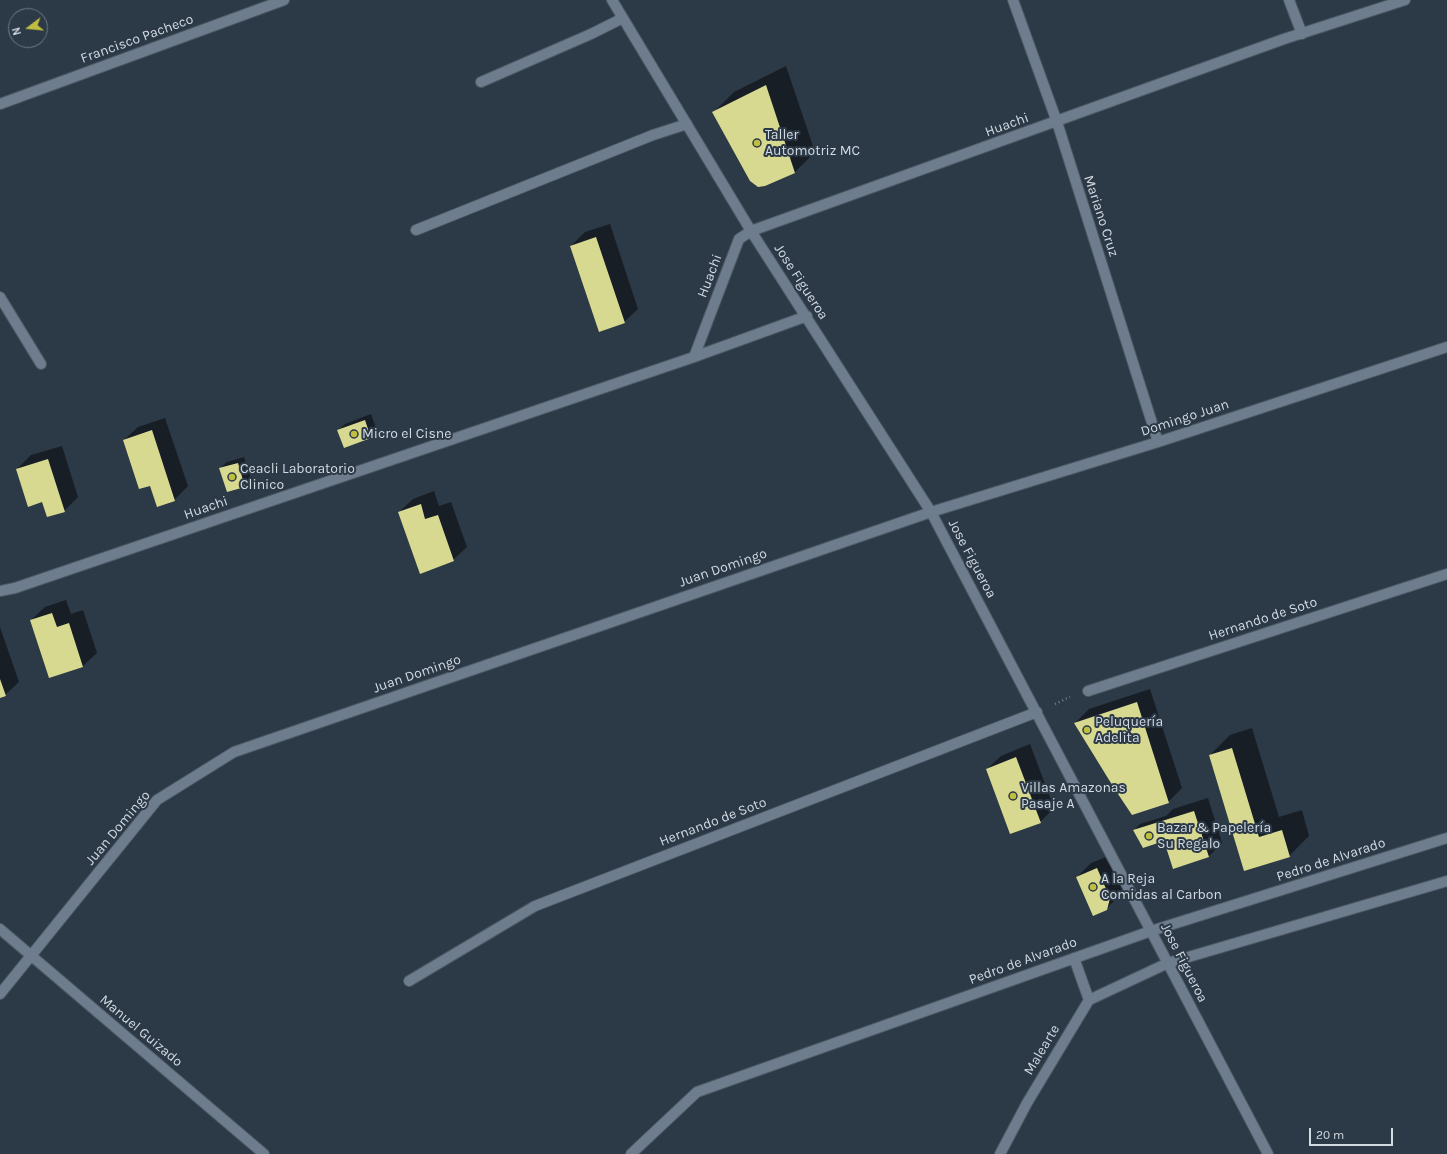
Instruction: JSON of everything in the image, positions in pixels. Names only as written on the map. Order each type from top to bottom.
[{"type":"street","name":"Francisco Pacheco","points":[[0,104],[284,0]]},
{"type":"street","name":"Jose Figueroa","points":[[612,0],[751,231],[807,316],[931,512],[1268,1154]]},
{"type":"street","name":"Mariano Cruz","points":[[1013,0],[1057,122],[1158,442]]},
{"type":"street","points":[[1289,0],[1302,34]]},
{"type":"street","name":"Huachi","points":[[694,357],[739,239],[751,231],[1302,34],[1405,0]]},
{"type":"street","points":[[482,82],[592,34],[623,18]]},
{"type":"street","points":[[416,230],[653,135],[687,124]]},
{"type":"street","points":[[0,297],[41,364]]},
{"type":"street","name":"Huachi","points":[[0,591],[15,588],[694,357],[807,316]]},
{"type":"street","name":"Domingo Juan","points":[[931,512],[1158,442],[1447,347]]},
{"type":"street","name":"Juan Domingo","points":[[0,994],[157,800],[234,752],[931,512]]},
{"type":"street","name":"Hernando de Soto","points":[[1088,691],[1447,574]]},
{"type":"street","name":"Hernando de Soto","points":[[409,981],[535,906],[1037,712]]},
{"type":"street","name":"Pedro de Alvarado","points":[[638,1152],[697,1092],[1151,931],[1447,838]]},
{"type":"street","points":[[1074,958],[1088,1000],[1168,963],[1447,881]]},
{"type":"street","name":"Manuel Guizado","points":[[0,929],[264,1154]]},
{"type":"street","name":"Malearte","points":[[1000,1154],[1027,1103],[1088,1000]]},
{"type":"path","points":[[1037,712],[1088,691]]},
{"type":"building","name":"Taller Automotriz MC","points":[[766,85],[795,173],[765,186],[758,187],[750,181],[712,112]]},
{"type":"building","points":[[596,237],[625,323],[599,332],[570,246]]},
{"type":"building","name":"Micro el Cisne","points":[[365,420],[371,438],[344,448],[337,430]]},
{"type":"building","points":[[152,430],[175,501],[157,507],[150,486],[139,489],[123,440]]},
{"type":"building","points":[[48,459],[65,512],[47,517],[42,502],[28,507],[16,469]]},
{"type":"building","name":"Ceacli Laboratorio Clinico","points":[[238,463],[245,487],[227,492],[219,468]]},
{"type":"building","points":[[421,504],[425,519],[438,515],[454,561],[420,574],[398,512]]},
{"type":"building","points":[[52,613],[57,627],[69,623],[83,667],[49,678],[30,620]]},
{"type":"building","points":[[0,679],[6,696],[0,698]]},
{"type":"building","points":[[1137,702],[1169,803],[1132,815],[1074,723]]},
{"type":"building","points":[[1232,748],[1259,837],[1282,830],[1290,857],[1244,871],[1209,755]]},
{"type":"building","name":"Villas Amazonas Pasaje A","points":[[1016,757],[1041,823],[1010,834],[986,769]]},
{"type":"building","points":[[1194,811],[1209,857],[1173,869],[1164,841],[1143,848],[1133,830]]},
{"type":"building","name":"A la Reja Comidas al Carbon","points":[[1097,868],[1110,898],[1107,910],[1093,916],[1076,877]]},
{"type":"place","name":"Taller Automotriz MC","points":[[757,143]]},
{"type":"place","name":"Micro el Cisne","points":[[354,434]]},
{"type":"place","name":"Ceacli Laboratorio Clinico","points":[[232,477]]},
{"type":"place","name":"Peluquería Adelita","points":[[1087,730]]},
{"type":"place","name":"Villas Amazonas Pasaje A","points":[[1013,796]]},
{"type":"place","name":"Bazar & Papelería Su Regalo","points":[[1149,836]]},
{"type":"place","name":"A la Reja Comidas al Carbon","points":[[1093,887]]}]
